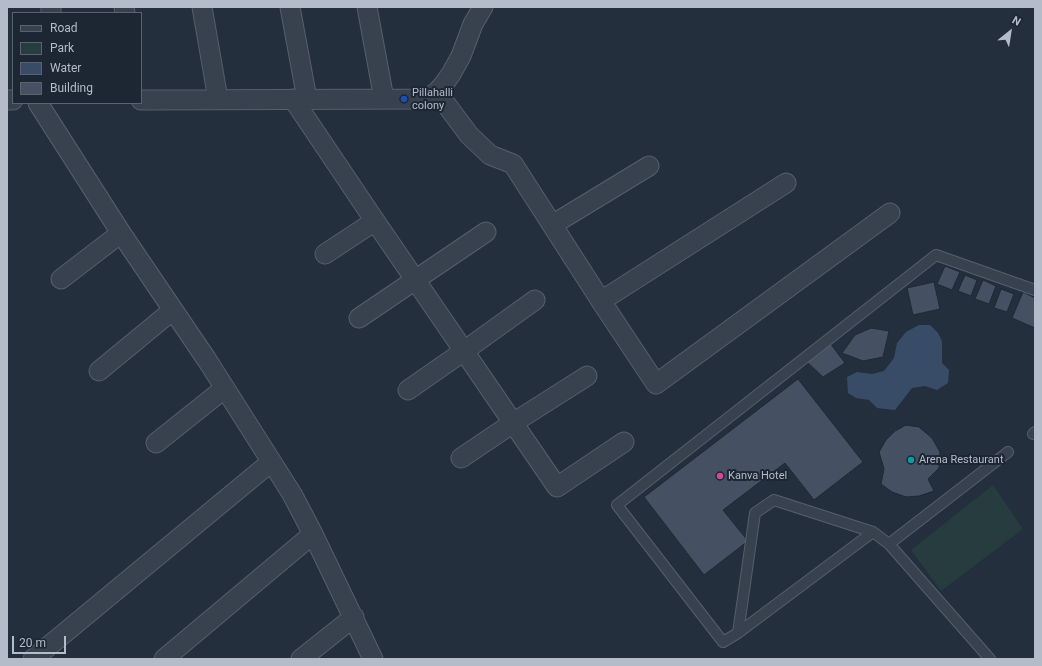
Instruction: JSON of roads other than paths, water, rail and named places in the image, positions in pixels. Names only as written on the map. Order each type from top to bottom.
[{"type":"street","points":[[202,7],[218,100]]},
{"type":"street","points":[[290,7],[300,99],[375,221],[558,487],[624,442]]},
{"type":"street","points":[[367,7],[384,99]]},
{"type":"street","points":[[142,100],[425,98],[437,92],[444,84],[461,56],[471,15],[483,7]]},
{"type":"street","points":[[437,92],[469,135],[490,155],[513,164],[656,384],[890,213]]},
{"type":"street","points":[[39,104],[121,233],[207,360],[292,494],[354,617],[373,659]]},
{"type":"street","points":[[552,224],[649,166]]},
{"type":"street","points":[[601,301],[786,183]]},
{"type":"street","points":[[325,254],[375,221]]},
{"type":"street","points":[[359,318],[486,232]]},
{"type":"street","points":[[62,279],[121,233]]},
{"type":"street","points":[[408,390],[535,300]]},
{"type":"street","points":[[99,371],[173,310]]},
{"type":"street","points":[[461,458],[513,422],[587,376]]},
{"type":"street","points":[[156,443],[225,388]]},
{"type":"street","points":[[33,659],[271,462]]},
{"type":"street","points":[[164,659],[313,534]]},
{"type":"street","points":[[301,659],[354,617]]},
{"type":"lane","points":[[873,532],[738,633],[723,642],[617,505],[936,255],[1035,290]]},
{"type":"lane","points":[[889,544],[1008,452]]},
{"type":"lane","points":[[738,633],[755,514],[774,500],[873,532],[889,544],[990,659]]},
{"type":"water","points":[[919,325],[930,325],[938,333],[942,341],[942,363],[949,370],[948,383],[937,390],[925,386],[912,388],[895,410],[877,408],[869,400],[856,398],[848,393],[847,377],[857,372],[872,374],[884,371],[894,358],[897,343],[906,332]]},
{"type":"place","name":"Pillahalli colony","points":[[404,99]]},
{"type":"place","name":"Arena Restaurant","points":[[911,460]]},
{"type":"place","name":"Kanva Hotel","points":[[720,476]]}]
